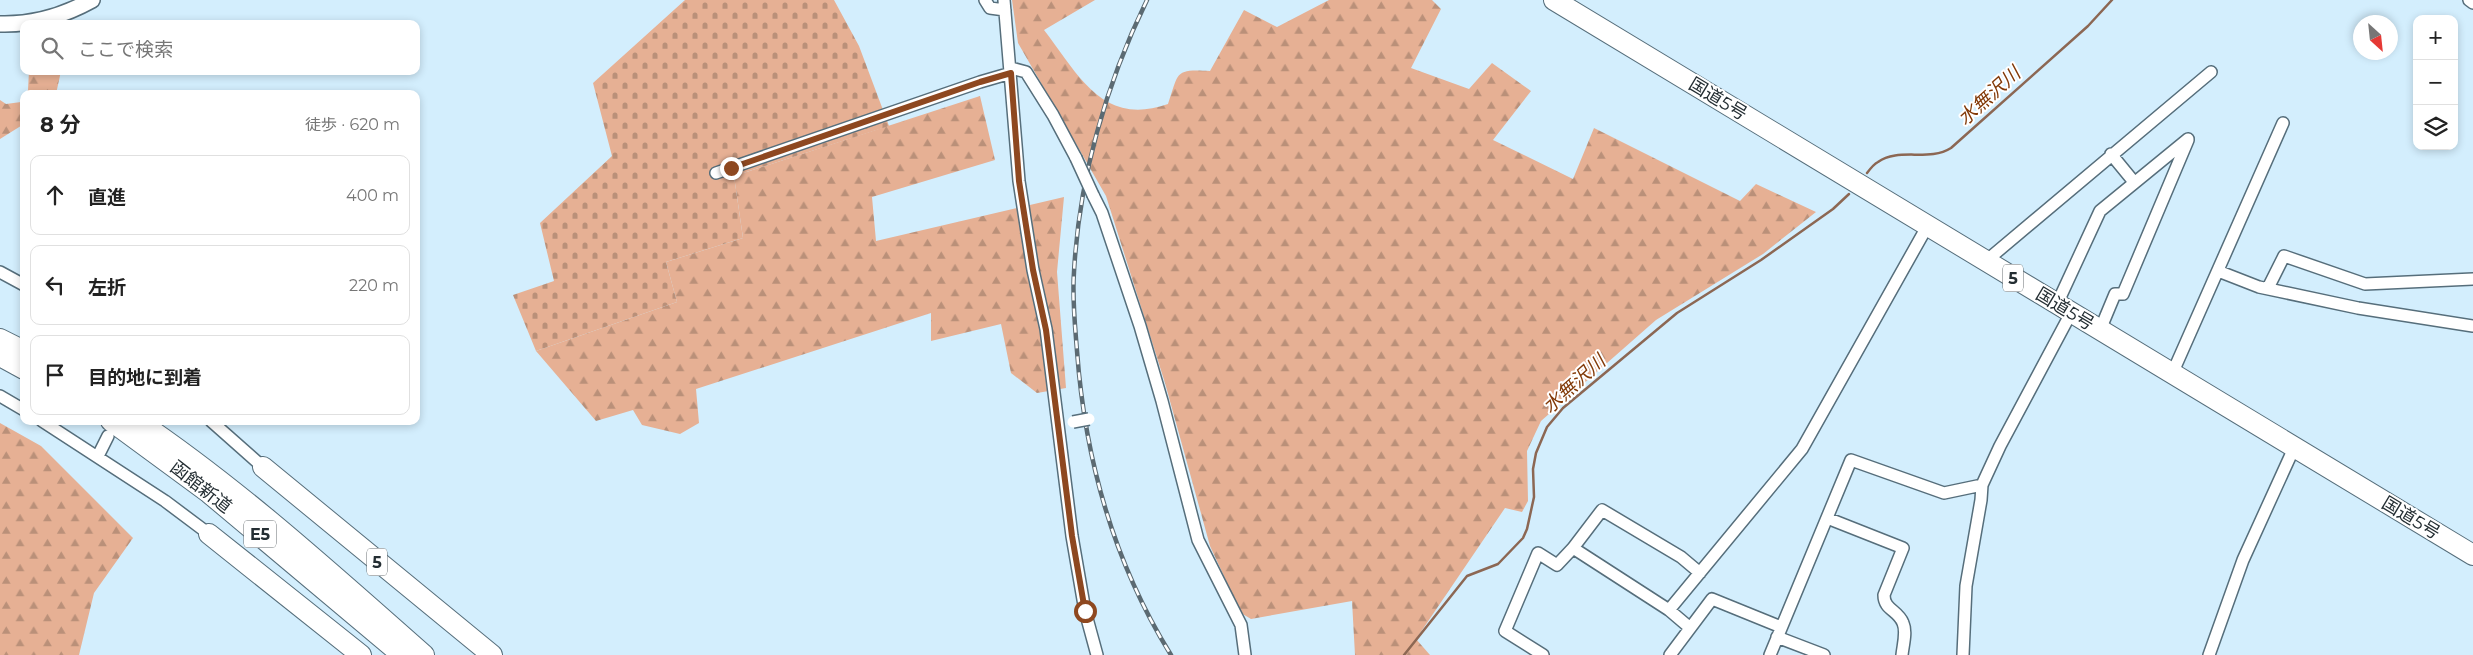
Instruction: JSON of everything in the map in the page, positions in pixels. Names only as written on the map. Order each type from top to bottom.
[{"type":"highway","name":"国道5号","points":[[1554,0],[2473,555]]},
{"type":"highway","points":[[0,339],[20,349]]},
{"type":"highway","points":[[0,356],[20,366]]},
{"type":"highway","name":"函館新道","points":[[143,425],[210,474],[280,531],[424,655]]},
{"type":"highway","name":"函館新道","points":[[109,429],[209,493],[402,655]]},
{"type":"highway","name":"5","points":[[263,467],[492,655]]},
{"type":"highway","name":"函館新道","points":[[210,534],[361,655]]},
{"type":"street","points":[[40,20],[52,18],[92,0]]},
{"type":"street","points":[[985,0],[990,8],[1005,5],[1019,181],[1033,270],[1046,330],[1074,545],[1085,611],[1097,655]]},
{"type":"street","points":[[2469,0],[2473,3]]},
{"type":"street","points":[[0,24],[20,23]]},
{"type":"street","points":[[716,173],[1011,71],[1026,72],[1053,115],[1102,213],[1140,326],[1198,540],[1241,625],[1245,655]]},
{"type":"street","points":[[1986,261],[2111,154],[2211,72]]},
{"type":"street","points":[[2172,374],[2283,123]]},
{"type":"street","points":[[1963,655],[1966,586],[1982,500],[1982,485],[2064,309],[2100,211],[2188,139],[2124,294],[2115,294],[2100,330]]},
{"type":"street","points":[[2111,154],[2134,182]]},
{"type":"street","points":[[1669,610],[1802,449],[1928,225]]},
{"type":"street","points":[[2268,288],[2284,256],[2364,284],[2473,279]]},
{"type":"street","points":[[2218,271],[2259,288],[2268,288],[2358,308],[2473,326]]},
{"type":"street","points":[[0,272],[20,283]]},
{"type":"street","points":[[0,396],[20,408]]},
{"type":"street","points":[[1073,422],[1089,419]]},
{"type":"street","points":[[48,425],[98,456],[210,534]]},
{"type":"street","points":[[216,425],[263,467]]},
{"type":"street","points":[[98,456],[109,429]]},
{"type":"street","points":[[2209,655],[2243,560],[2294,448]]},
{"type":"street","points":[[1770,655],[1851,460],[1944,493],[1982,485]]},
{"type":"street","points":[[1543,655],[1505,631],[1538,553],[1558,565],[1602,510],[1681,557],[1700,573]]},
{"type":"street","points":[[1826,518],[1903,548],[1884,595],[1884,602],[1887,607],[1903,623],[1902,655]]},
{"type":"street","points":[[1573,548],[1669,610],[1689,627]]},
{"type":"street","points":[[1670,655],[1689,627],[1712,599],[1824,655]]},
{"type":"green space","points":[[685,0],[834,0],[859,46],[889,126],[734,176],[743,238],[666,262],[677,302],[536,351],[513,295],[554,281],[540,223],[612,156],[593,83]]},
{"type":"green space","points":[[1012,0],[1095,0],[1044,30],[1081,79],[1094,92],[1109,103],[1126,108],[1145,109],[1168,104],[1177,79],[1184,72],[1210,71],[1244,10],[1277,27],[1329,0],[1432,0],[1441,9],[1411,68],[1469,89],[1492,63],[1531,91],[1493,140],[1573,179],[1594,128],[1740,201],[1756,184],[1816,212],[1763,254],[1656,320],[1541,421],[1527,451],[1528,501],[1522,512],[1505,508],[1416,639],[1430,655],[1355,655],[1352,601],[1251,619],[1241,613],[1210,546],[1165,383],[1106,196],[1018,43]]},
{"type":"green space","points":[[29,75],[60,75],[57,90],[28,90]]},
{"type":"green space","points":[[980,96],[995,160],[872,197],[876,241],[1064,197],[1057,272],[1066,388],[1037,393],[1011,373],[1001,324],[931,341],[931,313],[696,389],[699,423],[680,434],[642,425],[633,410],[596,421],[536,351],[677,302],[666,262],[743,238],[734,176]]},
{"type":"green space","points":[[0,100],[6,104],[20,102],[20,126],[0,139]]},
{"type":"green space","points":[[0,423],[41,446],[133,538],[94,593],[79,655],[0,655]]},
{"type":"waterway","name":"水無沢川","points":[[1867,173],[1875,164],[1895,155],[1933,154],[1951,148],[2088,26],[2112,0]]},
{"type":"waterway","name":"水無沢川","points":[[1404,655],[1467,576],[1498,564],[1523,538],[1527,529],[1534,497],[1533,469],[1536,453],[1547,427],[1563,408],[1677,313],[1761,260],[1833,209],[1849,194]]},
{"type":"railway","points":[[1147,0],[1119,65],[1097,132],[1082,202],[1073,282],[1081,392],[1095,471],[1118,547],[1133,584],[1171,655]]},
{"type":"route","points":[[731,168],[1011,73],[1019,181],[1033,270],[1046,330],[1072,536],[1085,611]]}]
